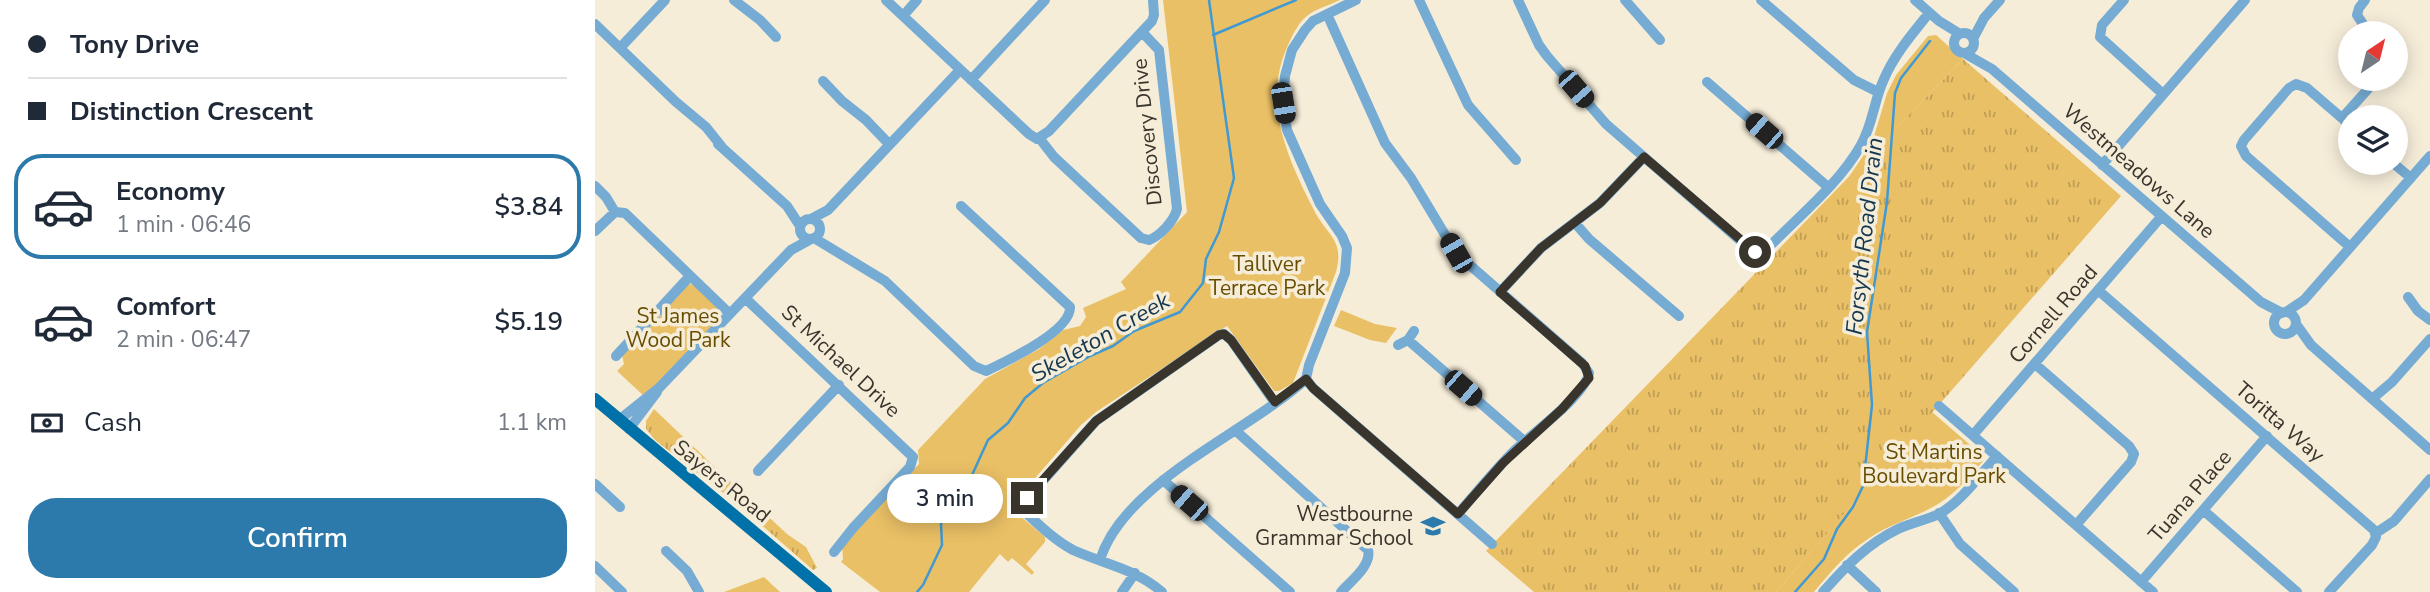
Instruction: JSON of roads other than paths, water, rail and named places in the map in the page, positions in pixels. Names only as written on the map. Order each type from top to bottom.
[{"type":"main road","name":"Sayers Road","points":[[595,399],[826,592]]},
{"type":"street","points":[[620,47],[665,0]]},
{"type":"street","points":[[734,0],[760,20],[776,37]]},
{"type":"street","points":[[886,0],[1035,139],[1040,139],[1154,18],[1153,0]]},
{"type":"street","points":[[903,16],[917,0]]},
{"type":"street","points":[[971,80],[1045,0]]},
{"type":"street","points":[[1101,560],[1112,534],[1149,491],[1306,379],[1308,365],[1345,274],[1347,248],[1342,236],[1319,204],[1287,130],[1283,103],[1285,76],[1292,50],[1305,30],[1313,22],[1356,0]]},
{"type":"street","points":[[1419,0],[1468,105],[1516,160]]},
{"type":"street","points":[[1518,0],[1539,45],[1606,124],[1750,249],[1758,253],[1768,248],[1849,163],[1870,126],[1878,92],[1891,64],[1913,36],[1934,17]]},
{"type":"street","points":[[1625,0],[1660,40]]},
{"type":"street","points":[[1761,0],[1854,80],[1878,92]]},
{"type":"street","name":"Westmeadows Lane","points":[[1915,0],[1934,17],[1960,51],[1991,69],[2261,302],[2274,321]]},
{"type":"street","points":[[1984,18],[1972,50],[1960,51],[1954,41],[1984,18],[2000,0]]},
{"type":"street","points":[[2124,0],[2102,25],[2100,37],[2163,94]]},
{"type":"street","points":[[2102,165],[2245,0]]},
{"type":"street","points":[[2361,21],[2357,15],[2365,0]]},
{"type":"street","points":[[1327,14],[1385,143],[1411,178],[1456,253],[1585,366],[1589,373],[1586,383],[1562,409],[1524,441],[1458,514]]},
{"type":"street","name":"Westmeadows Lane","points":[[1934,17],[1974,41],[1991,69]]},
{"type":"street","points":[[595,24],[805,223],[818,222],[816,234]]},
{"type":"street","name":"Discovery Drive","points":[[1040,139],[1054,157],[1141,238],[1150,240],[1157,236],[1174,217],[1177,209],[1159,51],[1142,32]]},
{"type":"street","points":[[629,429],[659,388],[791,250],[816,234],[828,210],[960,70]]},
{"type":"street","points":[[823,81],[889,144]]},
{"type":"street","points":[[1707,82],[1828,187]]},
{"type":"street","points":[[2338,115],[2304,86],[2296,84],[2289,88],[2243,140],[2241,149],[2350,247]]},
{"type":"street","points":[[2311,345],[2278,331],[2274,321],[2304,300],[2430,156]]},
{"type":"street","points":[[1500,292],[1541,248],[1609,194],[1644,157]]},
{"type":"street","points":[[2407,175],[2411,178]]},
{"type":"street","points":[[595,186],[615,212]]},
{"type":"street","points":[[816,234],[830,247],[885,281],[981,371],[986,371],[1033,347],[1068,318],[1070,310],[1069,306],[961,206]]},
{"type":"street","points":[[791,250],[805,223],[828,210]]},
{"type":"street","points":[[595,231],[615,212],[625,213],[729,313]]},
{"type":"street","name":"Cornell Road","points":[[1973,435],[2161,216]]},
{"type":"street","points":[[805,223],[803,236],[816,234]]},
{"type":"street","points":[[1575,223],[1589,239],[1679,316]]},
{"type":"street","points":[[616,356],[690,276]]},
{"type":"street","name":"Toritta Way","points":[[2099,291],[2376,533]]},
{"type":"street","points":[[2408,297],[2418,311],[2430,320]]},
{"type":"street","name":"St Michael Drive","points":[[745,298],[910,452],[913,459],[910,467],[834,552]]},
{"type":"street","points":[[2287,334],[2293,330],[2304,300]]},
{"type":"street","name":"Westmeadows Lane","points":[[2261,302],[2284,313]]},
{"type":"street","points":[[2284,313],[2293,315],[2311,345],[2430,450]]},
{"type":"street","points":[[1162,592],[1135,573],[1062,544],[1026,513],[1024,507],[1027,498],[1096,421],[1219,335],[1224,334],[1231,340],[1275,402]]},
{"type":"street","points":[[1407,339],[1524,441]]},
{"type":"street","points":[[2375,401],[2430,339]]},
{"type":"street","points":[[2035,364],[2129,446],[2134,454],[2131,462],[2075,525]]},
{"type":"street","points":[[1306,379],[1492,544]]},
{"type":"street","points":[[758,471],[839,385]]},
{"type":"street","points":[[618,420],[659,388]]},
{"type":"street","points":[[1939,406],[2153,592]]},
{"type":"street","points":[[1235,430],[1368,550],[1370,554],[1366,564],[1341,592]]},
{"type":"street","name":"Tuana Place","points":[[2141,582],[2267,436]]},
{"type":"street","points":[[1823,592],[1847,565],[1878,540],[1939,513],[1962,495],[1997,456]]},
{"type":"street","points":[[2329,592],[2372,545],[2376,533],[2394,521],[2430,479]]},
{"type":"street","points":[[1163,480],[1290,592]]},
{"type":"street","points":[[597,491],[620,507]]},
{"type":"street","points":[[2203,510],[2297,592]]},
{"type":"street","points":[[1939,513],[1960,544],[2014,592]]},
{"type":"street","points":[[667,551],[687,571],[696,591]]},
{"type":"street","points":[[1847,565],[1876,592]]},
{"type":"street","points":[[595,566],[622,592]]},
{"type":"street","points":[[1122,592],[1135,573]]},
{"type":"waterway","name":"Skeleton Creek","points":[[917,592],[942,545],[941,524],[951,502],[967,486],[988,440],[1008,423],[1025,398],[1043,383],[1113,346],[1134,331],[1180,312],[1203,283],[1206,259],[1219,232],[1234,178],[1209,0]]},
{"type":"waterway","points":[[1213,35],[1296,0]]},
{"type":"waterway","name":"Forsyth Road Drain","points":[[1795,592],[1824,559],[1837,529],[1853,507],[1863,486],[1872,405],[1867,332],[1887,202],[1895,93],[1901,78],[1930,41]]},
{"type":"place","name":"Westbourne Grammar School","points":[[1433,526]]},
{"type":"park label","name":"Talliver Terrace Park","points":[[1267,276]]},
{"type":"park label","name":"St James Wood Park","points":[[678,328]]},
{"type":"park label","name":"St Martins Boulevard Park","points":[[1934,464]]}]
